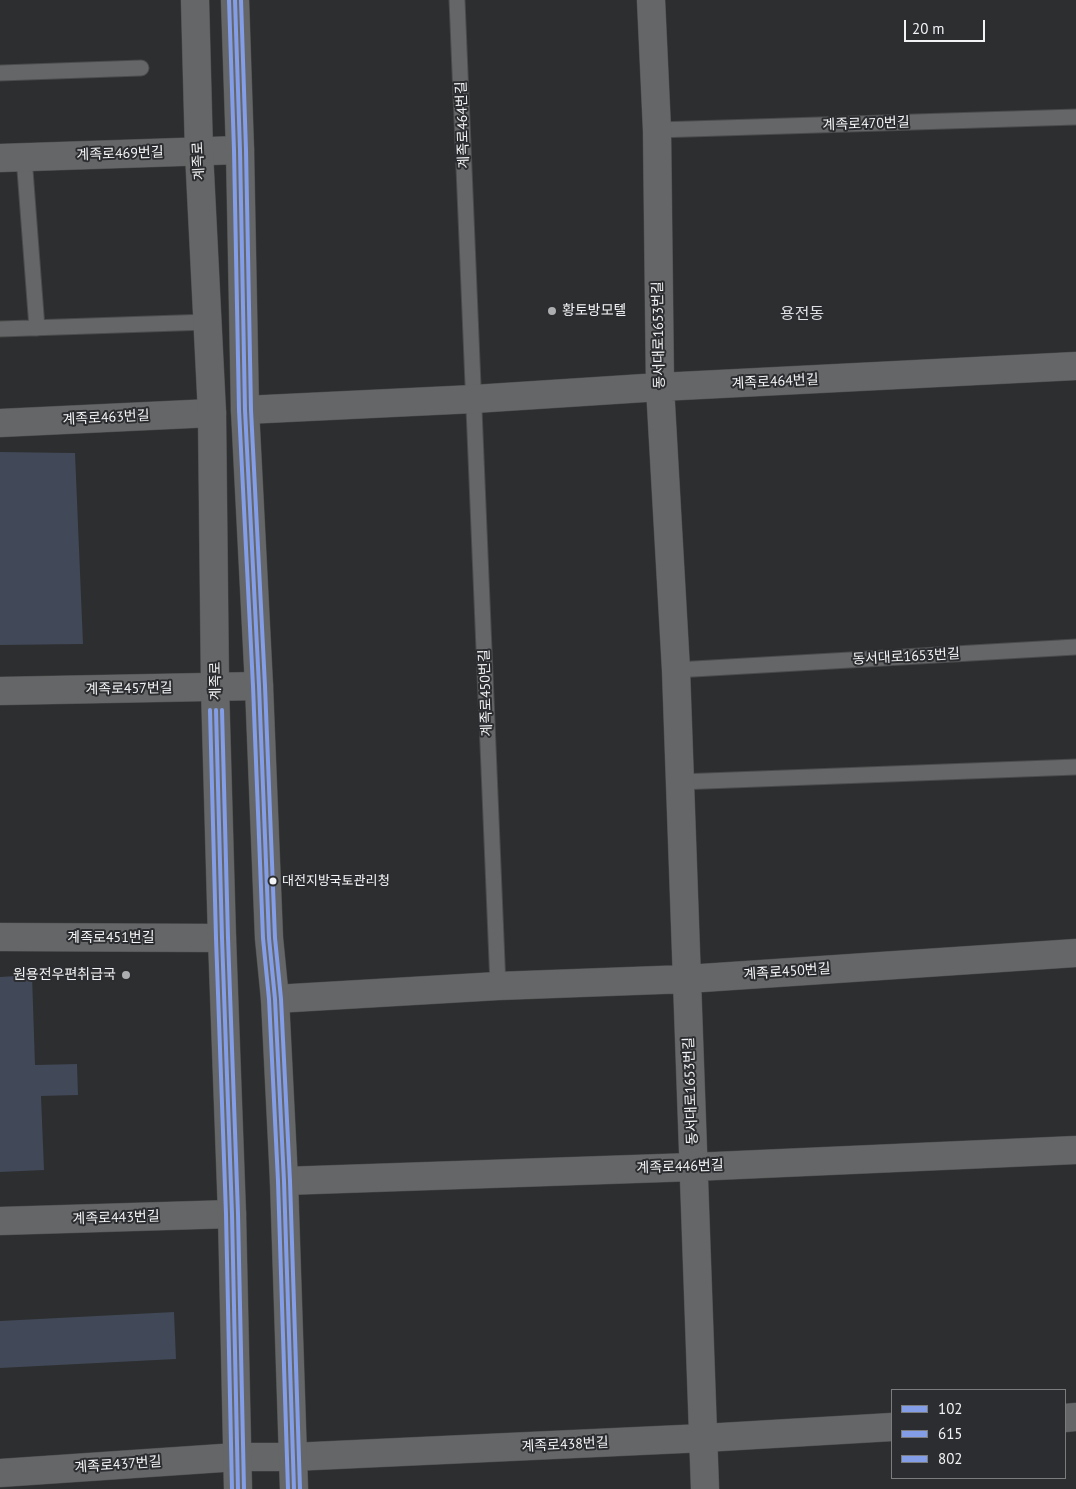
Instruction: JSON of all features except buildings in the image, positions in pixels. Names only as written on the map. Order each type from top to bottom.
[{"type":"street","name":"계족로","points":[[195,0],[198,152],[212,413],[222,938],[232,1214],[238,1489]]},
{"type":"street","points":[[235,0],[240,150],[244,410],[259,686],[269,938],[275,999],[284,1182],[294,1489]]},
{"type":"street","name":"동서대로1653번길","points":[[651,0],[657,130],[660,388],[676,670],[705,1489]]},
{"type":"street","name":"계족로469번길","points":[[12,158],[240,150]]},
{"type":"street","name":"계족로464번길","points":[[244,410],[474,400],[1076,366]]},
{"type":"street","name":"계족로463번길","points":[[0,423],[212,413]]},
{"type":"street","name":"계족로457번길","points":[[0,691],[259,686]]},
{"type":"street","name":"계족로451번길","points":[[0,937],[222,938]]},
{"type":"street","name":"계족로450번길","points":[[275,999],[498,986],[687,979],[1076,953]]},
{"type":"street","name":"계족로446번길","points":[[284,1182],[1076,1150]]},
{"type":"street","name":"계족로443번길","points":[[0,1221],[232,1214]]},
{"type":"street","name":"계족로438번길","points":[[237,1456],[292,1457],[704,1438],[891,1427]]},
{"type":"street","name":"계족로437번길","points":[[0,1473],[237,1456]]},
{"type":"lane","name":"계족로464번길","points":[[457,0],[474,400]]},
{"type":"lane","points":[[0,73],[140,68]]},
{"type":"lane","name":"계족로470번길","points":[[657,130],[1076,117]]},
{"type":"lane","points":[[12,158],[37,328]]},
{"type":"lane","points":[[0,329],[208,322]]},
{"type":"lane","name":"계족로450번길","points":[[474,400],[498,986]]},
{"type":"lane","name":"동서대로1653번길","points":[[676,670],[1076,647]]},
{"type":"lane","points":[[680,782],[1076,767]]},
{"type":"transit line","name":"615","points":[[229,0],[239,410],[263,938],[269,999],[278,1181],[288,1489]]},
{"type":"transit line","name":"102","points":[[235,0],[245,410],[269,938],[275,999],[284,1181],[294,1489]]},
{"type":"transit line","name":"802","points":[[241,0],[251,410],[275,938],[281,999],[290,1181],[300,1489]]},
{"type":"transit line","name":"615","points":[[210,710],[226,1214],[232,1489]]},
{"type":"transit line","name":"102","points":[[216,710],[232,1214],[238,1489]]},
{"type":"transit line","name":"802","points":[[222,710],[238,1214],[244,1489]]},
{"type":"place","name":"황토방모텔","points":[[552,311]]},
{"type":"place","name":"대전지방국토관리청","points":[[273,881]]},
{"type":"place","name":"원용전우편취급국","points":[[126,975]]},
{"type":"district","name":"용전동","points":[[802,314]]}]
